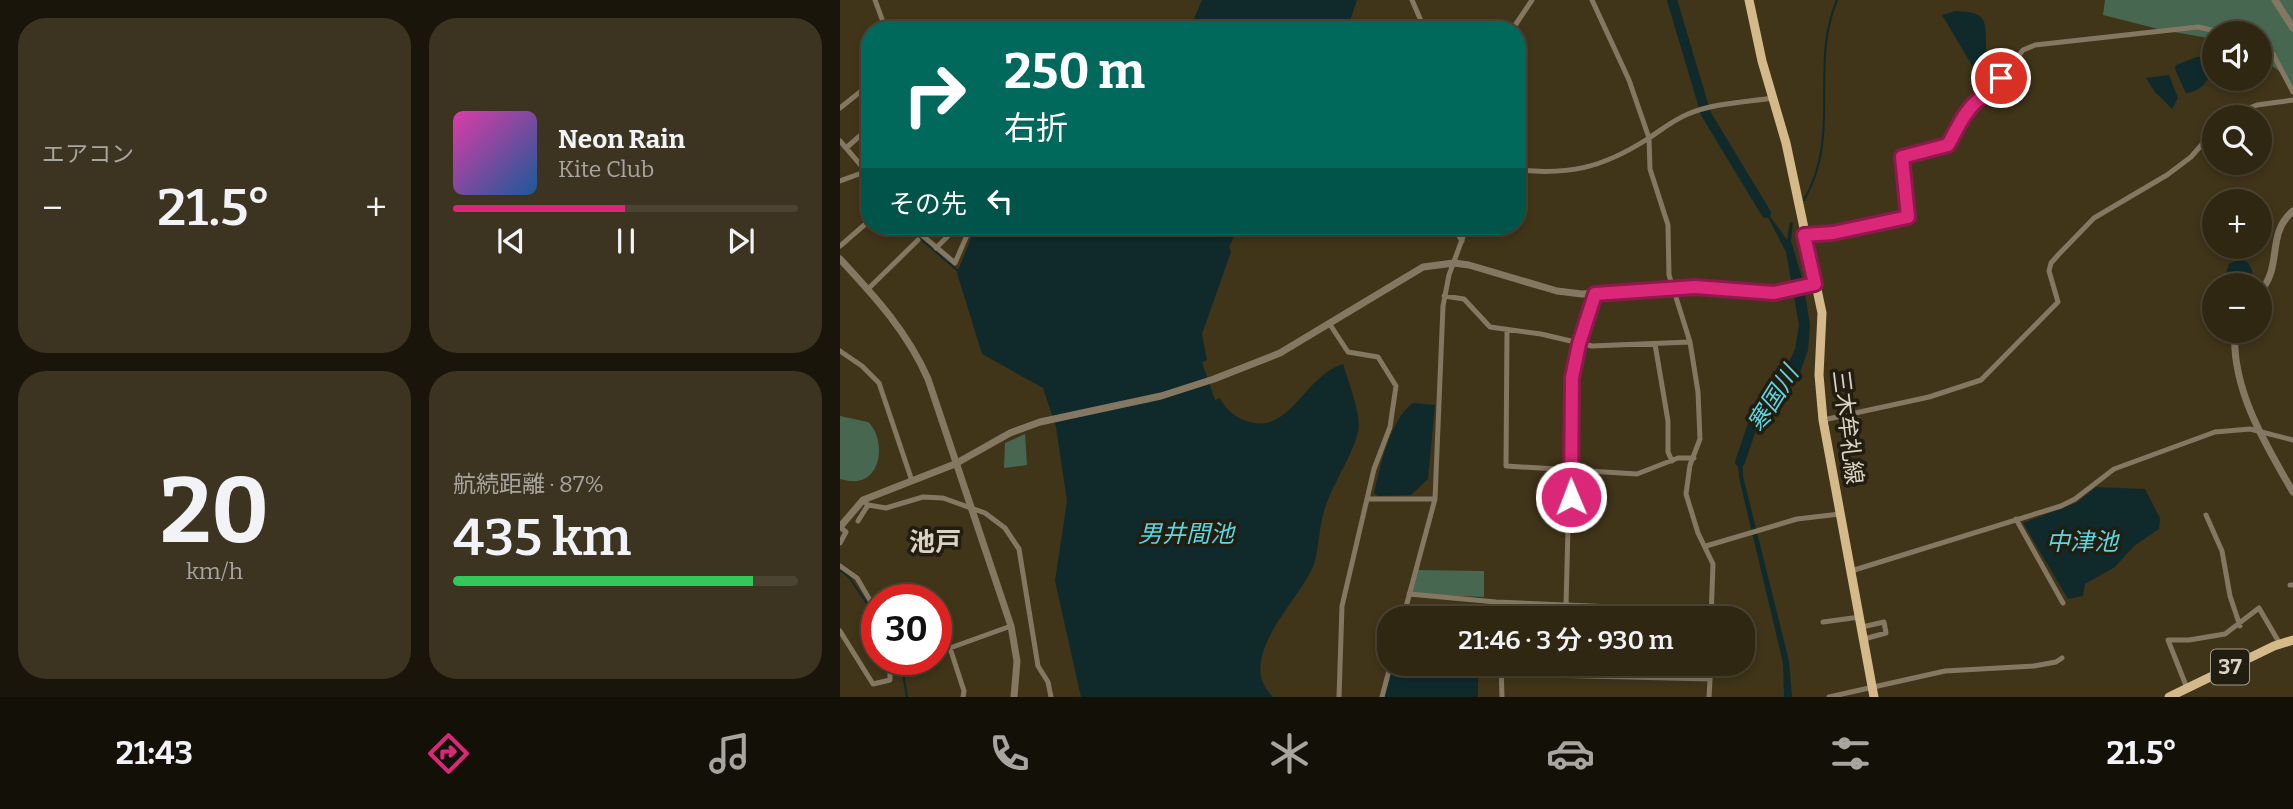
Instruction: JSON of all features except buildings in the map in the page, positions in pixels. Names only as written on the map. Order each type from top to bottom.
[{"type":"main road","name":"三木牟礼線","points":[[1749,0],[1752,24],[1786,143],[1804,235],[1810,286],[1822,313],[1819,375],[1823,420],[1873,692]]},
{"type":"main road","name":"37","points":[[2169,697],[2293,640]]},
{"type":"street","points":[[874,0],[882,21]]},
{"type":"street","points":[[1412,0],[1421,21]]},
{"type":"street","points":[[1518,21],[1532,0]]},
{"type":"street","points":[[1592,0],[1629,80],[1649,138],[1650,169],[1668,225],[1667,264],[1690,342],[1700,421],[1700,439],[1686,480],[1686,494],[1693,521],[1706,546],[1714,573],[1712,606]]},
{"type":"street","points":[[2275,0],[2293,28]]},
{"type":"street","points":[[1804,235],[1833,233],[1908,217],[1902,157],[1948,145],[1968,111],[1976,102],[1991,93],[2023,50],[2035,45],[2202,28]]},
{"type":"street","points":[[2272,53],[2293,92]]},
{"type":"street","points":[[840,108],[861,91]]},
{"type":"street","points":[[1526,171],[1556,173],[1581,170],[1610,160],[1698,110],[1773,98]]},
{"type":"street","points":[[2257,105],[2293,100]]},
{"type":"street","points":[[846,148],[861,135]]},
{"type":"street","points":[[840,141],[861,164]]},
{"type":"street","points":[[1823,420],[1929,397],[1982,380],[2058,302],[2049,271],[2059,254],[2094,218],[2166,175],[2191,157],[2202,144]]},
{"type":"street","points":[[840,181],[861,174]]},
{"type":"street","points":[[2272,274],[2279,226],[2293,211]]},
{"type":"street","points":[[840,246],[861,227]]},
{"type":"street","points":[[921,235],[955,263],[967,235]]},
{"type":"street","points":[[936,248],[949,235]]},
{"type":"street","points":[[1458,235],[1462,242]]},
{"type":"street","points":[[1406,606],[1435,499],[1444,296],[1464,235]]},
{"type":"street","points":[[867,289],[918,240]]},
{"type":"street","points":[[840,259],[894,318],[915,349],[928,379],[1011,626],[1017,661],[1014,697]]},
{"type":"street","points":[[840,544],[846,532],[840,527],[866,502],[955,464],[1010,433],[1040,422],[1161,396],[1280,353],[1408,274],[1436,264],[1454,263],[1556,291],[1595,294],[1673,288],[1712,288],[1757,293],[1810,286]]},
{"type":"street","points":[[1566,605],[1572,472],[1569,458],[1572,378],[1579,344],[1595,294]]},
{"type":"street","points":[[1444,296],[1464,299],[1490,327],[1541,334],[1579,344],[1592,346],[1690,342]]},
{"type":"street","points":[[1329,323],[1348,352],[1382,360],[1396,386],[1390,427],[1374,469],[1342,606],[1339,697]]},
{"type":"street","points":[[1507,330],[1506,466],[1637,474],[1687,456],[1694,458]]},
{"type":"street","points":[[2236,343],[2238,376],[2261,431],[2293,492]]},
{"type":"street","points":[[1655,344],[1668,421],[1668,452],[1672,461]]},
{"type":"street","points":[[840,351],[862,366],[879,383],[912,481]]},
{"type":"street","points":[[1851,571],[2061,506],[2085,492],[2102,475],[2161,450],[2232,429],[2261,431],[2293,440]]},
{"type":"street","points":[[866,502],[886,508],[923,497],[935,497],[970,507],[994,518],[1014,538],[1019,549],[1038,666],[1048,682],[1051,697]]},
{"type":"street","points":[[1369,499],[1435,499]]},
{"type":"street","points":[[858,521],[866,502]]},
{"type":"street","points":[[1706,546],[1807,517],[1840,514]]},
{"type":"street","points":[[2206,514],[2222,551],[2230,596],[2240,625]]},
{"type":"street","points":[[2016,519],[2063,603]]},
{"type":"street","points":[[840,566],[858,578],[861,584]]},
{"type":"street","points":[[1409,594],[1582,606]]},
{"type":"street","points":[[1496,602],[1496,606]]},
{"type":"street","points":[[2184,692],[2167,641],[2225,634],[2259,608],[2280,644]]},
{"type":"street","points":[[1823,622],[1884,622],[1886,633],[1864,639]]},
{"type":"street","points":[[952,648],[1011,626]]},
{"type":"street","points":[[840,631],[861,665]]},
{"type":"street","points":[[952,655],[964,691],[963,697]]},
{"type":"street","points":[[1829,697],[1873,692],[1945,671],[2034,666],[2056,662],[2062,658]]},
{"type":"street","points":[[867,675],[873,684],[890,680],[890,675]]},
{"type":"street","points":[[1382,697],[1388,676]]},
{"type":"street","points":[[1502,676],[1502,697]]},
{"type":"street","points":[[1585,676],[1710,679],[1709,697]]},
{"type":"green space","points":[[2105,0],[2293,0],[2293,89],[2283,74],[2272,66],[2272,21],[2202,21],[2202,37],[2103,15]]},
{"type":"green space","points":[[840,416],[868,422],[877,437],[879,456],[872,473],[866,478],[855,481],[840,479]]},
{"type":"green space","points":[[1025,434],[1027,465],[1004,468],[1005,443]]},
{"type":"green space","points":[[1416,570],[1484,571],[1484,597],[1410,594]]},
{"type":"water","points":[[1202,0],[1357,0],[1350,21],[1193,21]]},
{"type":"water","points":[[1956,11],[1972,13],[1984,21],[1986,54],[1976,72],[1942,15]]},
{"type":"water","points":[[2202,57],[2202,86],[2186,93],[2175,69],[2176,65]]},
{"type":"water","points":[[2169,75],[2178,98],[2172,109],[2155,92],[2146,78]]},
{"type":"water","points":[[1760,202],[1787,240],[1790,222],[1793,223],[1791,241],[1803,281],[1810,325],[1808,350],[1799,376],[1796,376],[1759,424],[1749,415],[1789,362],[1795,349],[1799,325],[1786,252]]},
{"type":"water","name":"男井間池","points":[[972,235],[1235,235],[1202,334],[1207,360],[1202,362],[1215,400],[1220,398],[1230,411],[1246,421],[1261,423],[1275,420],[1286,413],[1317,380],[1343,364],[1356,407],[1358,432],[1324,511],[1314,564],[1265,646],[1261,664],[1263,681],[1273,697],[1081,697],[1055,581],[1067,501],[1056,427],[1043,388],[982,354],[957,273]]},
{"type":"water","points":[[2240,259],[2248,263],[2252,273],[2226,273],[2229,264]]},
{"type":"water","points":[[1413,403],[1435,405],[1428,479],[1411,495],[1378,496],[1374,493],[1387,444],[1398,420]]},
{"type":"water","points":[[1742,451],[1743,476],[1789,661],[1792,697],[1784,697],[1783,663],[1740,482],[1738,462]]},
{"type":"water","name":"中津池","points":[[2096,487],[2145,489],[2160,518],[2159,529],[2134,546],[2115,567],[2085,584],[2083,596],[2068,599],[2023,523],[2076,503]]},
{"type":"water","points":[[1389,676],[1478,676],[1478,697],[1384,697]]},
{"type":"waterway","name":"寒国川","points":[[1672,0],[1706,114],[1766,213]]},
{"type":"waterway","points":[[1804,200],[1815,175],[1821,151],[1825,50],[1837,0]]},
{"type":"waterway","points":[[916,235],[958,271]]},
{"type":"waterway","name":"寒国川","points":[[1740,462],[1755,418],[1764,407]]},
{"type":"waterway","points":[[840,570],[849,577],[861,595]]},
{"type":"waterway","points":[[903,675],[907,697]]},
{"type":"district","name":"池戸","points":[[935,542]]},
{"type":"route","points":[[1571,497],[1572,472],[1569,458],[1572,378],[1579,344],[1595,294],[1695,287],[1774,293],[1815,284],[1804,235],[1833,233],[1908,217],[1902,157],[1948,145],[1968,111],[1976,102],[1991,93],[2001,78]]}]
